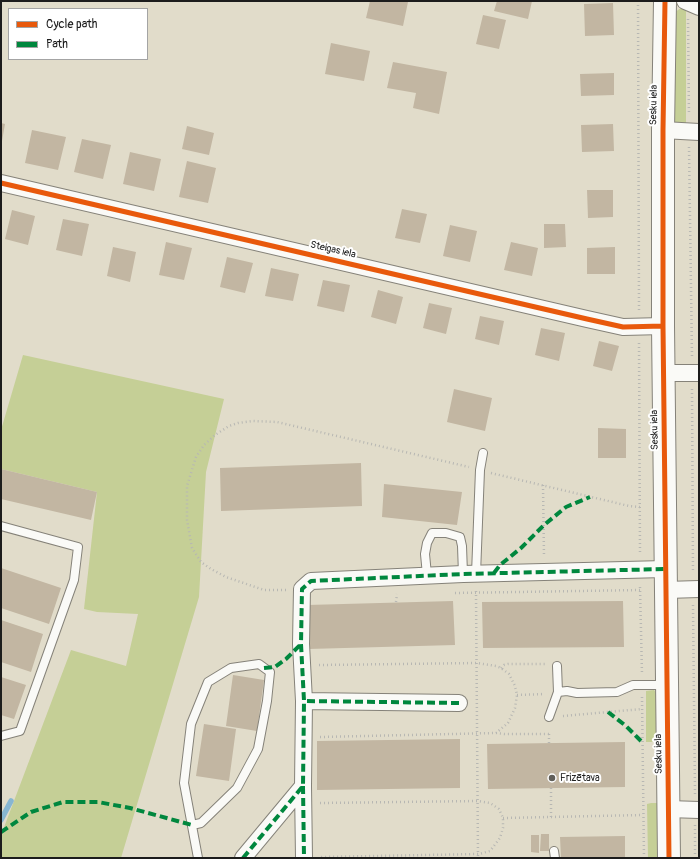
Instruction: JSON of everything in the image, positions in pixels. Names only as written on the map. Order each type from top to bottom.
[{"type":"street","name":"Sesku iela","points":[[665,1],[663,130],[663,373],[669,858]]},
{"type":"street","points":[[663,130],[694,132]]},
{"type":"street","name":"Steigas iela","points":[[1,183],[623,327],[663,326]]},
{"type":"street","points":[[663,373],[695,373]]},
{"type":"street","points":[[304,857],[304,701],[301,644],[302,589],[311,581],[427,575],[640,571],[696,589]]},
{"type":"street","points":[[304,701],[459,703]]},
{"type":"street","points":[[243,858],[303,786]]},
{"type":"street","points":[[668,810],[697,810]]},
{"type":"lane","points":[[470,574],[483,453]]},
{"type":"lane","points":[[1,526],[78,547],[74,580],[20,731],[1,736]]},
{"type":"lane","points":[[427,575],[425,554],[427,543],[432,534],[446,533],[460,537],[470,574]]},
{"type":"lane","points":[[192,825],[201,823],[237,788],[258,749],[267,701],[270,672],[259,664],[231,668],[208,682],[191,724],[184,783],[198,858]]},
{"type":"lane","points":[[549,717],[558,692],[558,666]]},
{"type":"lane","points":[[558,692],[617,692],[633,685],[667,685]]},
{"type":"path","points":[[638,1],[640,590],[644,858]]},
{"type":"path","points":[[691,3],[694,132],[697,810],[695,858]]},
{"type":"path","points":[[302,589],[264,590],[226,577],[211,570],[201,562],[192,548],[187,520],[187,486],[196,457],[204,445],[215,435],[229,426],[253,421],[277,422],[629,506],[640,507]]},
{"type":"path","points":[[542,485],[544,572]]},
{"type":"path","points":[[470,574],[476,593],[478,858]]},
{"type":"path","points":[[452,593],[640,590]]},
{"type":"path","points":[[396,602],[397,593],[405,593]]},
{"type":"path","points":[[302,665],[477,663],[501,668],[509,674],[515,686],[517,695],[515,708],[508,722],[496,733]]},
{"type":"path","points":[[501,668],[508,664],[556,664],[558,666]]},
{"type":"path","points":[[517,695],[538,695],[558,692]]},
{"type":"path","points":[[549,717],[642,710]]},
{"type":"path","points":[[304,753],[318,737],[496,733],[549,734]]},
{"type":"path","points":[[551,788],[551,817]]},
{"type":"path","points":[[304,803],[478,801],[490,803],[499,809],[503,818],[504,828],[500,838],[490,851],[478,854],[304,857]]},
{"type":"path","points":[[503,818],[643,815]]},
{"type":"green space","points":[[681,8],[686,8],[686,128],[675,123],[673,119],[675,12]]},
{"type":"green space","points":[[23,355],[224,399],[206,472],[199,597],[121,858],[1,858],[1,830],[3,830],[71,650],[126,666],[138,614],[97,612],[84,609],[97,492],[1,469],[1,430]]},
{"type":"green space","points":[[654,690],[657,694],[658,742],[646,742],[646,691]]},
{"type":"green space","points":[[659,803],[660,858],[648,858],[647,804]]},
{"type":"building","points":[[370,1],[408,2],[403,26],[366,18]]},
{"type":"building","points":[[497,1],[532,1],[528,19],[494,11]]},
{"type":"building","points":[[613,3],[614,35],[585,36],[584,4]]},
{"type":"building","points":[[483,15],[506,20],[499,49],[476,44]]},
{"type":"building","points":[[331,43],[370,51],[364,81],[325,74]]},
{"type":"building","points":[[393,62],[447,72],[439,114],[413,108],[416,93],[387,88]]},
{"type":"building","points":[[614,73],[614,95],[581,96],[580,74]]},
{"type":"building","points":[[1,123],[5,124],[2,141],[1,141]]},
{"type":"building","points":[[613,124],[614,151],[582,152],[581,125]]},
{"type":"building","points":[[187,126],[214,133],[209,155],[182,149]]},
{"type":"building","points":[[32,130],[66,137],[58,170],[25,163]]},
{"type":"building","points":[[82,139],[111,145],[103,179],[74,172]]},
{"type":"building","points":[[130,152],[161,159],[154,191],[123,184]]},
{"type":"building","points":[[187,161],[216,168],[208,203],[179,197]]},
{"type":"building","points":[[587,190],[613,190],[613,217],[588,218]]},
{"type":"building","points":[[402,209],[427,214],[420,243],[395,238]]},
{"type":"building","points":[[12,210],[35,216],[28,245],[5,239]]},
{"type":"building","points":[[63,219],[89,224],[82,256],[56,250]]},
{"type":"building","points":[[544,224],[565,224],[566,247],[544,248]]},
{"type":"building","points":[[450,225],[477,231],[470,262],[443,256]]},
{"type":"building","points":[[166,242],[192,248],[184,280],[159,275]]},
{"type":"building","points":[[511,242],[538,248],[532,276],[504,270]]},
{"type":"building","points":[[113,247],[136,252],[130,282],[107,276]]},
{"type":"building","points":[[615,247],[615,274],[587,274],[587,248]]},
{"type":"building","points":[[227,257],[253,263],[245,293],[220,287]]},
{"type":"building","points":[[271,268],[299,274],[293,301],[265,296]]},
{"type":"building","points":[[323,280],[350,285],[344,312],[317,306]]},
{"type":"building","points":[[378,290],[403,297],[396,324],[371,317]]},
{"type":"building","points":[[429,303],[452,308],[446,334],[423,328]]},
{"type":"building","points":[[480,316],[504,321],[499,345],[475,339]]},
{"type":"building","points":[[541,328],[565,333],[559,361],[535,355]]},
{"type":"building","points":[[599,341],[619,346],[612,371],[593,366]]},
{"type":"building","points":[[454,389],[492,398],[485,431],[447,422]]},
{"type":"building","points":[[598,428],[626,429],[626,458],[598,458]]},
{"type":"building","points":[[361,463],[362,506],[221,511],[220,468]]},
{"type":"building","points":[[1,469],[97,492],[91,520],[1,499]]},
{"type":"building","points":[[384,484],[462,492],[457,525],[382,517]]},
{"type":"building","points":[[1,568],[61,588],[49,624],[1,608]]},
{"type":"building","points":[[453,601],[455,645],[308,649],[307,605]]},
{"type":"building","points":[[623,601],[624,647],[483,648],[482,602]]},
{"type":"building","points":[[1,620],[43,634],[31,672],[1,662]]},
{"type":"building","points":[[233,675],[264,680],[257,731],[226,726]]},
{"type":"building","points":[[1,677],[26,685],[14,719],[1,715]]},
{"type":"building","points":[[204,724],[236,729],[229,781],[196,776]]},
{"type":"building","points":[[460,739],[460,788],[317,790],[317,741]]},
{"type":"building","points":[[625,742],[625,787],[488,789],[487,744]]},
{"type":"building","points":[[541,834],[549,834],[549,851],[540,851]]},
{"type":"building","points":[[531,835],[539,835],[539,853],[531,852]]},
{"type":"building","points":[[625,836],[625,858],[561,858],[560,837]]},
{"type":"waterway","points":[[1,820],[11,801]]},
{"type":"marked path","points":[[494,573],[500,565],[566,507],[590,497]]},
{"type":"marked path","points":[[459,703],[304,701],[301,644],[302,589],[311,581],[463,574],[665,569]]},
{"type":"marked path","points":[[264,668],[275,667],[286,659],[301,644]]},
{"type":"marked path","points":[[243,858],[303,786],[304,701]]},
{"type":"marked path","points":[[608,712],[626,726],[643,743]]},
{"type":"marked path","points":[[303,786],[304,858]]},
{"type":"marked path","points":[[1,832],[31,812],[63,802],[98,802],[130,808],[192,825]]},
{"type":"cycle path","points":[[665,1],[663,130],[663,326],[669,858]]},
{"type":"cycle path","points":[[1,183],[623,327],[663,326]]},
{"type":"place","name":"Frizētava","points":[[552,778]]}]
